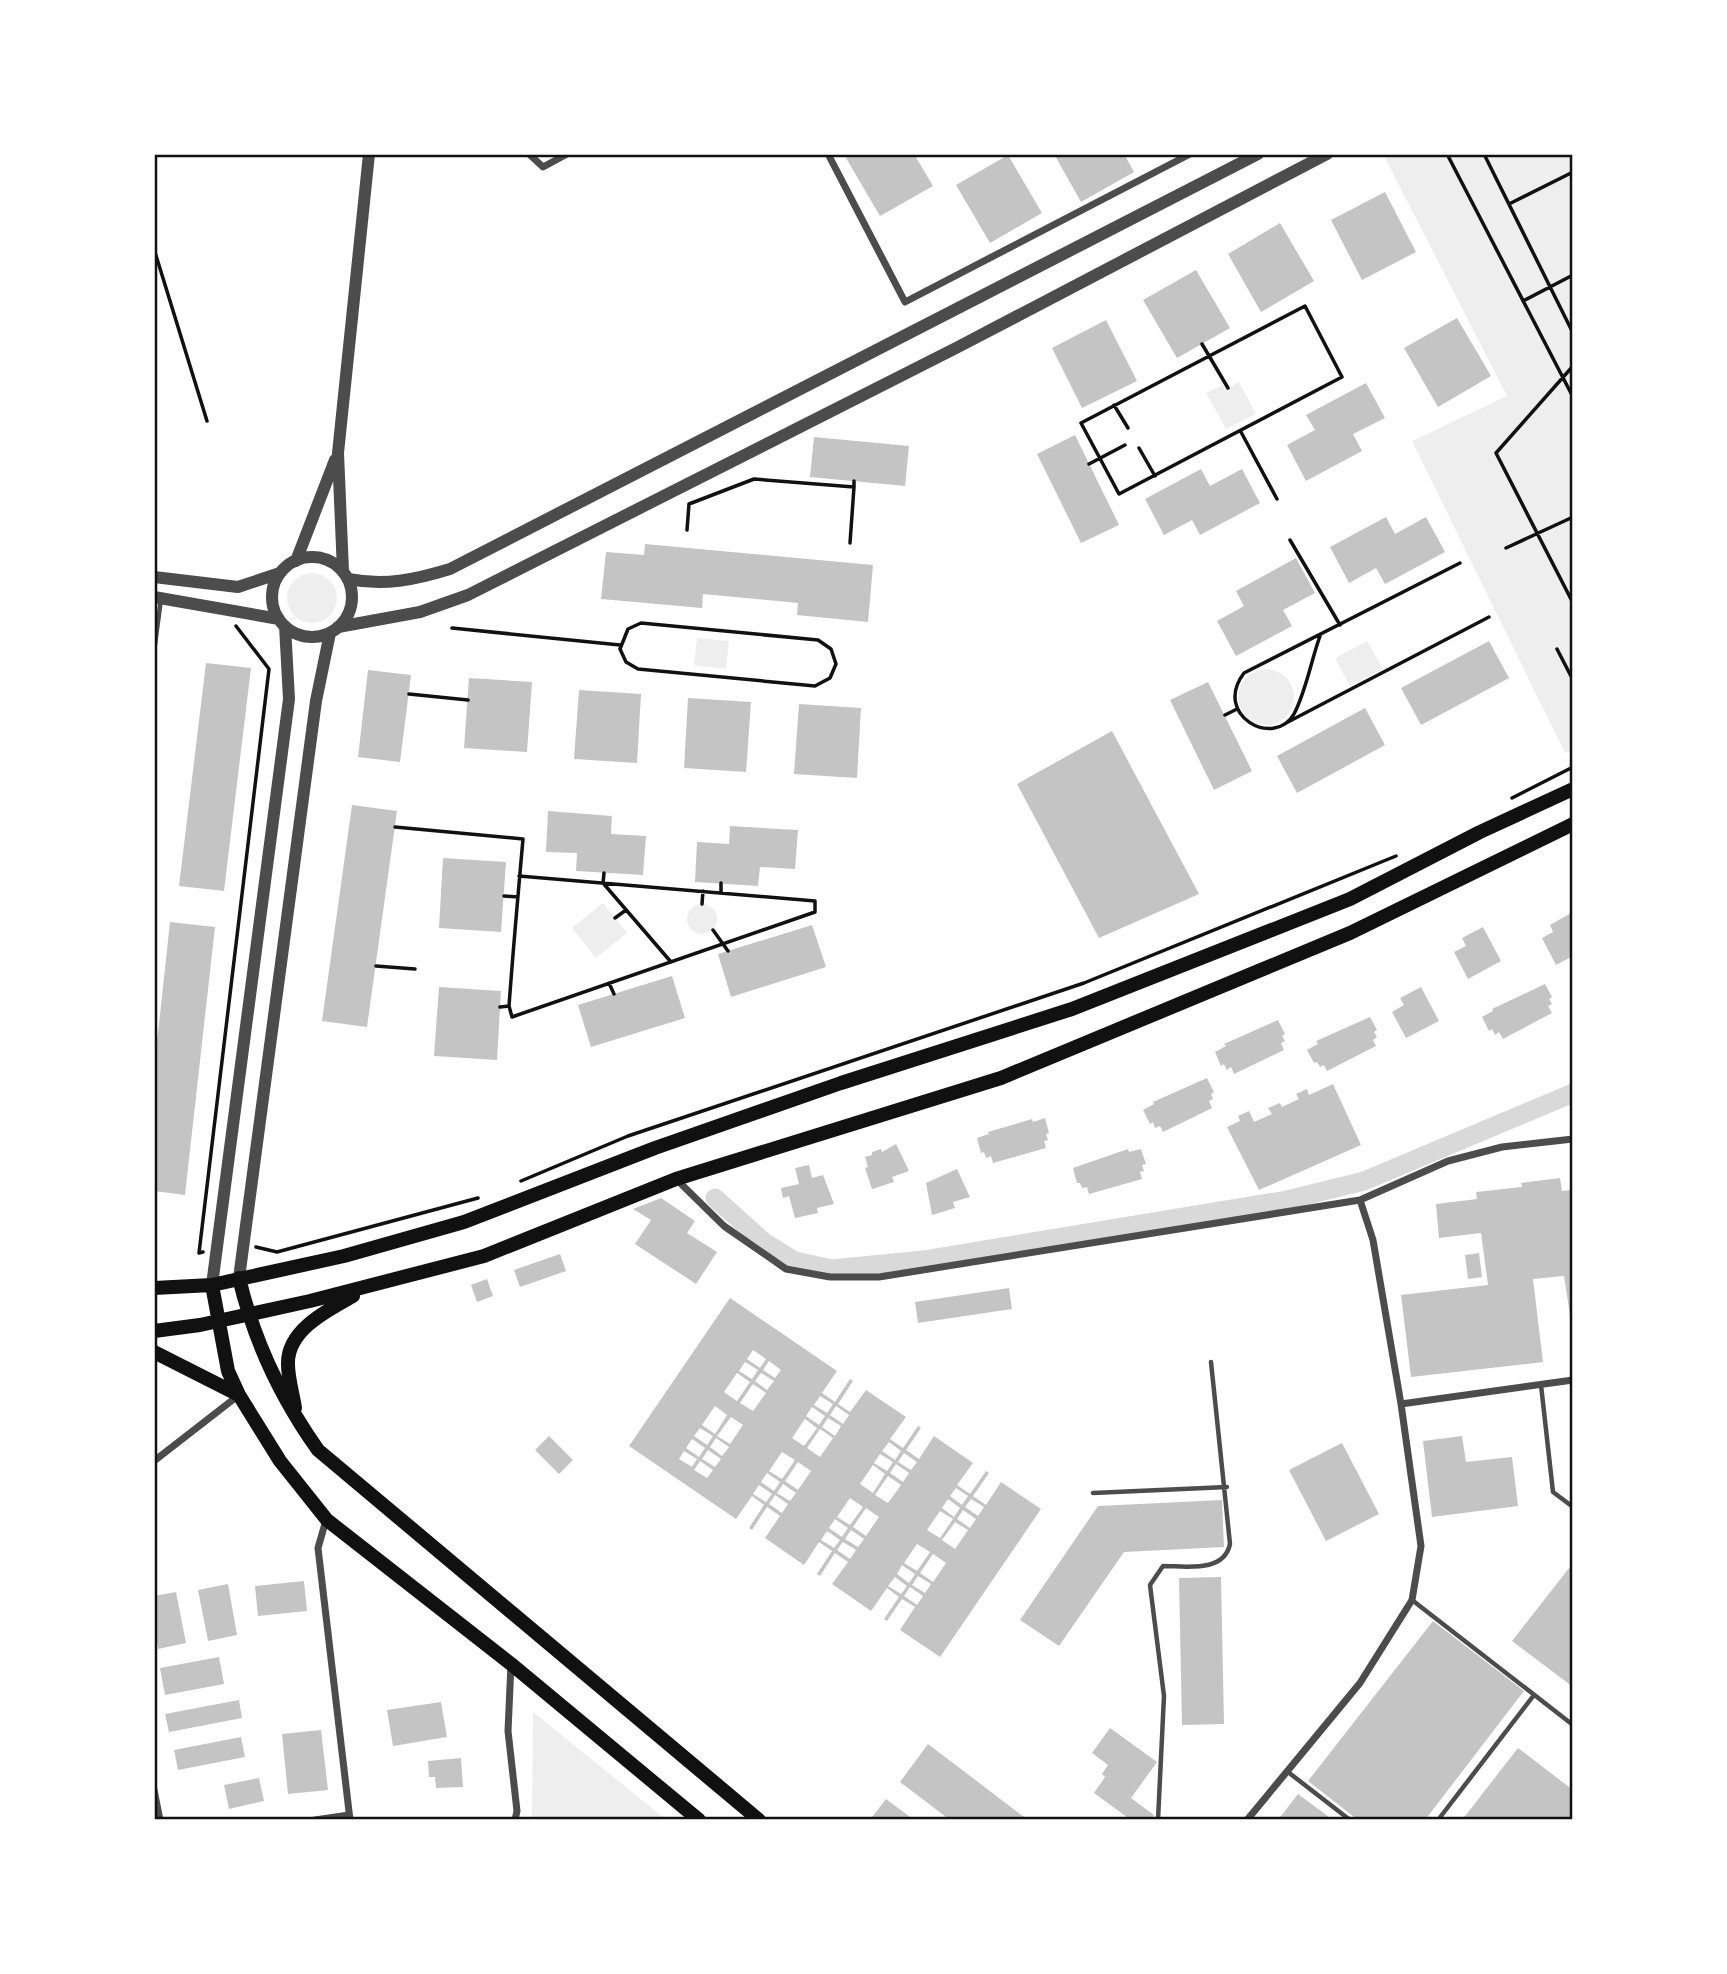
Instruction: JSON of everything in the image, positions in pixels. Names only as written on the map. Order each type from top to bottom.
[{"type":"main road","points":[[154,1288],[212,1285],[344,1256],[464,1222],[668,1143],[841,1083],[1072,1009],[1350,899],[1480,832],[1573,789]]},
{"type":"main road","points":[[154,1331],[248,1315],[370,1287],[484,1256],[676,1179],[1001,1078],[1350,933],[1573,824]]},
{"type":"main road","points":[[239,1278],[248,1315],[297,1420],[318,1451],[759,1820]]},
{"type":"main road","points":[[212,1285],[228,1371],[239,1395],[280,1461],[327,1520],[511,1664],[699,1820]]},
{"type":"main road","points":[[297,1420],[288,1365],[289,1349],[319,1315],[370,1287]]},
{"type":"main road","points":[[154,1352],[239,1395]]},
{"type":"street","points":[[239,1278],[316,701],[334,630],[351,605],[345,575],[338,453],[369,154]]},
{"type":"street","points":[[529,154],[543,167],[567,154]]},
{"type":"street","points":[[828,154],[905,302],[1190,154]]},
{"type":"street","points":[[296,561],[316,558],[335,565],[345,575],[373,584],[412,581],[450,569],[1256,154]]},
{"type":"street","points":[[157,597],[282,622],[302,635],[420,612],[468,595],[946,353],[1327,154]]},
{"type":"street","points":[[154,577],[238,587],[281,573],[296,561],[338,453]]},
{"type":"street","points":[[212,1285],[289,699],[282,622],[273,591],[281,573]]},
{"type":"street","points":[[676,1179],[724,1226],[786,1269],[830,1277],[879,1277],[1360,1200],[1448,1161],[1502,1147],[1573,1139]]},
{"type":"street","points":[[1247,1820],[1360,1683],[1412,1600],[1421,1546],[1401,1404],[1373,1240],[1360,1200]]},
{"type":"street","points":[[1401,1404],[1573,1380]]},
{"type":"street","points":[[154,1461],[239,1395]]},
{"type":"street","points":[[315,1820],[349,1817],[318,1548],[327,1520]]},
{"type":"street","points":[[511,1664],[508,1731],[517,1811],[515,1820]]},
{"type":"street","points":[[154,1790],[160,1820]]},
{"type":"lane","points":[[154,652],[157,597]]},
{"type":"lane","points":[[1158,1820],[1164,1696],[1150,1585],[1163,1566],[1215,1564],[1226,1556],[1230,1544],[1227,1487],[1211,1362]]},
{"type":"lane","points":[[1541,1384],[1553,1492],[1573,1507]]},
{"type":"lane","points":[[1093,1493],[1227,1487]]},
{"type":"lane","points":[[1412,1600],[1573,1725]]},
{"type":"lane","points":[[1438,1820],[1534,1695]]},
{"type":"lane","points":[[1287,1771],[1350,1820]]},
{"type":"path","points":[[1447,154],[1573,397]]},
{"type":"path","points":[[1484,154],[1573,333]]},
{"type":"path","points":[[1508,204],[1573,172]]},
{"type":"path","points":[[154,249],[207,421]]},
{"type":"path","points":[[1523,301],[1573,275]]},
{"type":"path","points":[[1304,306],[1342,377],[1119,494],[1081,423],[1114,405],[1304,306]]},
{"type":"path","points":[[1202,344],[1228,388]]},
{"type":"path","points":[[1573,366],[1496,453],[1573,603]]},
{"type":"path","points":[[1114,405],[1128,428]]},
{"type":"path","points":[[1241,432],[1277,499]]},
{"type":"path","points":[[1089,464],[1125,445]]},
{"type":"path","points":[[1139,448],[1155,476]]},
{"type":"path","points":[[687,530],[689,504],[754,479],[854,484],[850,543]]},
{"type":"path","points":[[1506,548],[1573,517]]},
{"type":"path","points":[[1290,540],[1340,625]]},
{"type":"path","points":[[1460,563],[1244,673],[1234,691],[1237,709],[1254,726],[1269,729],[1281,726],[1489,617]]},
{"type":"path","points":[[641,624],[818,640],[831,649],[836,664],[830,678],[816,686],[638,669],[626,662],[620,645],[628,629],[641,624]]},
{"type":"path","points":[[217,1251],[199,1253],[270,669],[235,626]]},
{"type":"path","points":[[452,628],[620,645]]},
{"type":"path","points":[[1281,726],[1293,715],[1320,636]]},
{"type":"path","points":[[1557,649],[1573,680]]},
{"type":"path","points":[[409,694],[468,700]]},
{"type":"path","points":[[1224,715],[1237,709]]},
{"type":"path","points":[[1508,800],[1573,767]]},
{"type":"path","points":[[395,827],[523,839],[519,876],[509,1006],[512,1017],[815,912],[815,901],[519,876]]},
{"type":"path","points":[[509,1186],[628,1136],[1084,984],[1396,855]]},
{"type":"path","points":[[604,873],[603,883],[671,962]]},
{"type":"path","points":[[721,883],[721,893]]},
{"type":"path","points":[[702,904],[703,891]]},
{"type":"path","points":[[504,896],[518,897]]},
{"type":"path","points":[[615,918],[626,910]]},
{"type":"path","points":[[713,930],[728,951]]},
{"type":"path","points":[[376,966],[415,968]]},
{"type":"path","points":[[609,983],[614,994]]},
{"type":"path","points":[[500,1007],[509,1006]]},
{"type":"path","points":[[243,1247],[261,1247],[277,1252],[450,1207],[485,1195]]},
{"type":"shaded area","points":[[1383,154],[1573,154],[1573,749],[1565,753],[1412,441],[1507,396]]},
{"type":"shaded area","points":[[1239,382],[1256,414],[1226,429],[1206,393],[1223,385],[1226,389]]},
{"type":"shaded area","points":[[312,573],[330,580],[337,598],[330,616],[312,623],[294,616],[287,598],[294,580]]},
{"type":"shaded area","points":[[697,638],[729,641],[726,669],[694,665]]},
{"type":"shaded area","points":[[1367,641],[1383,669],[1350,686],[1335,658]]},
{"type":"shaded area","points":[[1266,669],[1277,671],[1286,677],[1292,686],[1292,708],[1286,717],[1277,723],[1266,725],[1255,723],[1246,717],[1240,708],[1238,697],[1240,686],[1246,677],[1255,671]]},
{"type":"shaded area","points":[[603,903],[627,933],[596,958],[572,928]]},
{"type":"shaded area","points":[[702,904],[713,908],[717,919],[713,930],[702,934],[691,930],[687,919],[691,908]]},
{"type":"shaded area","points":[[533,1712],[663,1817],[661,1820],[532,1820]]},
{"type":"building","points":[[853,154],[914,154],[933,186],[880,216],[846,158]]},
{"type":"building","points":[[1054,154],[1124,154],[1134,172],[1081,202]]},
{"type":"building","points":[[1008,155],[1042,213],[990,243],[956,185]]},
{"type":"building","points":[[1385,192],[1416,252],[1362,280],[1331,220]]},
{"type":"building","points":[[1280,223],[1314,281],[1261,312],[1228,254]]},
{"type":"building","points":[[1196,270],[1230,328],[1177,358],[1143,300]]},
{"type":"building","points":[[1457,318],[1491,376],[1438,407],[1404,348]]},
{"type":"building","points":[[1106,320],[1137,381],[1082,408],[1052,348]]},
{"type":"building","points":[[1366,383],[1385,418],[1353,434],[1362,451],[1306,481],[1287,445],[1315,430],[1306,415]]},
{"type":"building","points":[[1075,435],[1119,525],[1081,543],[1037,454]]},
{"type":"building","points":[[814,437],[909,446],[905,486],[810,477]]},
{"type":"building","points":[[1201,469],[1210,486],[1242,469],[1260,503],[1200,535],[1192,520],[1164,535],[1145,499]]},
{"type":"building","points":[[1386,517],[1395,534],[1426,517],[1445,552],[1385,584],[1376,568],[1349,583],[1330,547]]},
{"type":"building","points":[[645,544],[873,565],[868,622],[797,615],[798,603],[703,594],[702,608],[601,599],[606,552],[644,555]]},
{"type":"building","points":[[1296,558],[1315,593],[1283,610],[1292,626],[1236,656],[1217,621],[1244,606],[1236,591]]},
{"type":"building","points":[[1489,641],[1509,678],[1421,725],[1401,688]]},
{"type":"building","points":[[206,663],[251,668],[224,891],[179,886]]},
{"type":"building","points":[[368,670],[411,675],[400,762],[358,757]]},
{"type":"building","points":[[469,678],[532,682],[527,752],[464,748]]},
{"type":"building","points":[[1208,682],[1252,771],[1214,790],[1170,700]]},
{"type":"building","points":[[579,690],[641,694],[637,763],[574,759]]},
{"type":"building","points":[[688,698],[751,702],[746,772],[684,768]]},
{"type":"building","points":[[799,704],[861,708],[857,778],[794,774]]},
{"type":"building","points":[[1365,708],[1385,745],[1297,793],[1277,756]]},
{"type":"building","points":[[1112,731],[1199,894],[1099,938],[1017,784]]},
{"type":"building","points":[[352,805],[397,811],[367,1027],[322,1021]]},
{"type":"building","points":[[548,811],[612,816],[611,834],[646,836],[643,875],[576,871],[577,853],[546,852]]},
{"type":"building","points":[[730,826],[798,830],[795,869],[760,867],[758,886],[695,882],[697,842],[729,844]]},
{"type":"building","points":[[443,858],[506,862],[501,932],[439,928]]},
{"type":"building","points":[[1571,913],[1573,956],[1556,965],[1542,938],[1553,932],[1550,925]]},
{"type":"building","points":[[170,922],[215,927],[185,1195],[154,1191],[154,1070]]},
{"type":"building","points":[[812,925],[826,967],[731,997],[718,954]]},
{"type":"building","points":[[1483,927],[1501,961],[1468,979],[1454,952],[1466,946],[1462,938]]},
{"type":"building","points":[[672,976],[685,1018],[591,1047],[578,1005]]},
{"type":"building","points":[[1545,984],[1552,997],[1549,999],[1552,1004],[1548,1006],[1552,1013],[1503,1039],[1499,1032],[1495,1035],[1492,1029],[1489,1031],[1482,1017],[1493,1011],[1492,1009]]},
{"type":"building","points":[[439,987],[501,991],[497,1060],[434,1056]]},
{"type":"building","points":[[1421,987],[1439,1021],[1406,1038],[1392,1012],[1404,1005],[1400,998]]},
{"type":"building","points":[[1370,1017],[1377,1030],[1374,1032],[1377,1037],[1373,1040],[1376,1046],[1327,1071],[1324,1065],[1320,1067],[1317,1062],[1314,1063],[1307,1050],[1318,1044],[1316,1041]]},
{"type":"building","points":[[1278,1020],[1285,1034],[1282,1036],[1285,1041],[1281,1043],[1284,1050],[1234,1074],[1231,1067],[1227,1070],[1224,1064],[1221,1066],[1215,1052],[1226,1046],[1224,1044]]},
{"type":"building","points":[[1207,1078],[1214,1092],[1211,1094],[1213,1099],[1209,1101],[1212,1108],[1163,1132],[1160,1126],[1155,1128],[1153,1122],[1150,1124],[1143,1110],[1154,1104],[1153,1102]]},
{"type":"building","points":[[1333,1084],[1361,1145],[1259,1190],[1227,1127],[1240,1121],[1238,1116],[1249,1111],[1254,1122],[1272,1114],[1268,1108],[1280,1103],[1282,1107],[1299,1099],[1296,1094],[1307,1089],[1309,1095]]},
{"type":"building","points":[[1045,1118],[1049,1133],[1046,1134],[1048,1140],[1044,1141],[1046,1148],[993,1163],[991,1156],[986,1158],[984,1152],[981,1153],[977,1138],[1032,1119],[1033,1122]]},
{"type":"building","points":[[896,1144],[909,1171],[892,1177],[894,1182],[872,1189],[865,1168],[868,1167],[865,1157]]},
{"type":"building","points":[[1128,1149],[1129,1152],[1141,1149],[1146,1164],[1142,1165],[1144,1171],[1140,1172],[1142,1179],[1089,1194],[1087,1187],[1082,1188],[1080,1183],[1077,1183],[1073,1168]]},
{"type":"building","points":[[809,1165],[812,1178],[823,1175],[834,1204],[817,1208],[818,1213],[795,1218],[789,1196],[783,1198],[781,1188],[799,1184],[795,1168]]},
{"type":"building","points":[[957,1169],[970,1197],[953,1202],[955,1208],[932,1215],[926,1183]]},
{"type":"building","points":[[1560,1178],[1562,1191],[1573,1190],[1573,1335],[1564,1276],[1533,1279],[1543,1362],[1411,1377],[1401,1295],[1488,1285],[1481,1233],[1439,1238],[1436,1204],[1477,1199],[1476,1192],[1522,1187],[1521,1183]]},
{"type":"building","points":[[661,1198],[695,1221],[687,1233],[717,1252],[696,1284],[635,1244],[651,1220],[633,1209]]},
{"type":"building","points":[[1479,1253],[1482,1277],[1468,1279],[1465,1255]]},
{"type":"building","points":[[560,1254],[566,1271],[520,1287],[514,1270]]},
{"type":"building","points":[[487,1279],[493,1296],[477,1302],[471,1285]]},
{"type":"building","points":[[1009,1288],[1012,1309],[918,1323],[915,1302]]},
{"type":"building","points":[[730,1298],[837,1371],[822,1393],[835,1402],[850,1379],[853,1381],[838,1404],[850,1412],[866,1390],[906,1417],[890,1439],[903,1448],[918,1426],[921,1428],[906,1450],[919,1459],[934,1436],[973,1463],[957,1485],[970,1494],[986,1471],[989,1473],[973,1496],[986,1505],[1001,1482],[1041,1509],[940,1657],[900,1630],[915,1607],[902,1599],[887,1621],[884,1619],[899,1597],[887,1588],[871,1611],[832,1584],[848,1562],[835,1553],[820,1576],[817,1574],[832,1551],[819,1542],[804,1565],[765,1538],[780,1516],[767,1507],[752,1530],[749,1528],[764,1505],[752,1496],[736,1519],[629,1446]],"holes":[[[753,1350],[766,1359],[760,1368],[747,1359]],[[769,1361],[781,1370],[775,1378],[763,1370]],[[745,1362],[758,1370],[752,1379],[739,1371]],[[737,1373],[750,1382],[737,1401],[724,1392]],[[761,1373],[774,1381],[767,1390],[755,1381]],[[753,1384],[766,1393],[753,1411],[740,1403]],[[820,1396],[833,1404],[827,1413],[814,1405]],[[715,1406],[727,1415],[715,1434],[702,1425]],[[836,1406],[849,1415],[843,1424],[830,1415]],[[812,1407],[825,1416],[819,1425],[806,1416]],[[731,1417],[743,1425],[730,1444],[717,1436]],[[828,1418],[841,1426],[835,1436],[822,1427]],[[805,1419],[817,1428],[804,1446],[792,1438]],[[700,1428],[713,1436],[707,1445],[694,1436]],[[820,1429],[833,1438],[820,1457],[807,1448]],[[716,1438],[729,1447],[722,1456],[710,1447]],[[692,1439],[705,1448],[699,1457],[686,1448]],[[889,1442],[901,1451],[895,1460],[882,1451]],[[708,1450],[721,1459],[715,1467],[702,1459]],[[684,1451],[697,1459],[692,1467],[679,1459]],[[782,1452],[795,1460],[782,1479],[769,1471]],[[904,1453],[917,1462],[911,1470],[898,1462]],[[880,1454],[893,1462],[887,1471],[874,1463]],[[700,1461],[713,1470],[707,1478],[694,1470]],[[798,1462],[811,1471],[798,1490],[785,1481]],[[896,1464],[909,1473],[903,1482],[890,1473]],[[873,1465],[885,1474],[873,1493],[860,1484]],[[767,1473],[780,1482],[774,1491],[761,1482]],[[888,1476],[901,1485],[888,1503],[875,1495]],[[783,1484],[796,1493],[790,1501],[777,1493]],[[759,1485],[772,1494],[766,1502],[753,1494]],[[956,1488],[968,1496],[962,1505],[950,1496]],[[775,1495],[788,1504],[782,1513],[769,1504]],[[850,1498],[863,1507],[850,1525],[837,1517]],[[948,1499],[960,1508],[954,1517],[942,1508]],[[971,1499],[984,1507],[978,1516],[965,1507]],[[866,1508],[879,1517],[866,1536],[853,1527]],[[963,1510],[976,1519],[970,1528],[957,1519]],[[940,1511],[953,1519],[940,1538],[927,1530]],[[835,1519],[848,1528],[842,1537],[829,1528]],[[955,1522],[968,1530],[955,1549],[942,1540]],[[851,1530],[864,1539],[858,1547],[845,1539]],[[827,1531],[840,1540],[834,1548],[821,1540]],[[843,1542],[856,1550],[850,1559],[837,1550]],[[917,1544],[930,1552],[917,1571],[904,1563]],[[933,1554],[946,1563],[933,1582],[920,1573]],[[902,1565],[915,1574],[909,1583],[897,1574]],[[918,1576],[931,1584],[925,1593],[912,1585]],[[895,1577],[907,1586],[901,1594],[888,1586]],[[910,1587],[923,1596],[917,1605],[904,1596]]]},
{"type":"building","points":[[549,1436],[573,1460],[559,1474],[535,1450]]},
{"type":"building","points":[[1462,1436],[1466,1462],[1512,1457],[1518,1506],[1432,1517],[1423,1441]]},
{"type":"building","points":[[1342,1443],[1379,1514],[1326,1541],[1289,1470]]},
{"type":"building","points":[[1222,1500],[1224,1547],[1124,1552],[1059,1646],[1020,1620],[1098,1506]]},
{"type":"building","points":[[1573,1563],[1573,1687],[1512,1641]]},
{"type":"building","points":[[1221,1577],[1224,1724],[1182,1725],[1179,1578]]},
{"type":"building","points":[[304,1581],[307,1611],[258,1616],[255,1586]]},
{"type":"building","points":[[228,1584],[237,1635],[208,1641],[198,1590]]},
{"type":"building","points":[[176,1592],[186,1643],[158,1649],[157,1642],[154,1643],[154,1596]]},
{"type":"building","points":[[1433,1621],[1524,1691],[1425,1820],[1358,1820],[1308,1781]]},
{"type":"building","points":[[219,1657],[224,1684],[165,1695],[160,1668]]},
{"type":"building","points":[[239,1700],[242,1718],[169,1732],[165,1714]]},
{"type":"building","points":[[441,1702],[447,1737],[393,1746],[387,1710]]},
{"type":"building","points":[[1110,1728],[1157,1762],[1131,1798],[1154,1815],[1151,1820],[1131,1820],[1094,1793],[1105,1777],[1102,1774],[1108,1765],[1092,1753]]},
{"type":"building","points":[[321,1730],[328,1790],[288,1794],[282,1734]]},
{"type":"building","points":[[241,1737],[245,1757],[178,1770],[174,1750]]},
{"type":"building","points":[[928,1744],[1028,1820],[950,1820],[900,1782]]},
{"type":"building","points":[[1518,1748],[1573,1790],[1573,1820],[1462,1820]]},
{"type":"building","points":[[461,1758],[463,1787],[436,1788],[435,1777],[429,1777],[428,1761]]},
{"type":"building","points":[[259,1778],[264,1801],[229,1809],[224,1785]]},
{"type":"building","points":[[1298,1794],[1333,1820],[1278,1820]]},
{"type":"building","points":[[886,1799],[914,1820],[870,1820]]},
{"type":"waterway","points":[[715,1198],[764,1242],[795,1261],[832,1269],[923,1260],[1287,1200],[1364,1181],[1573,1093]]}]
